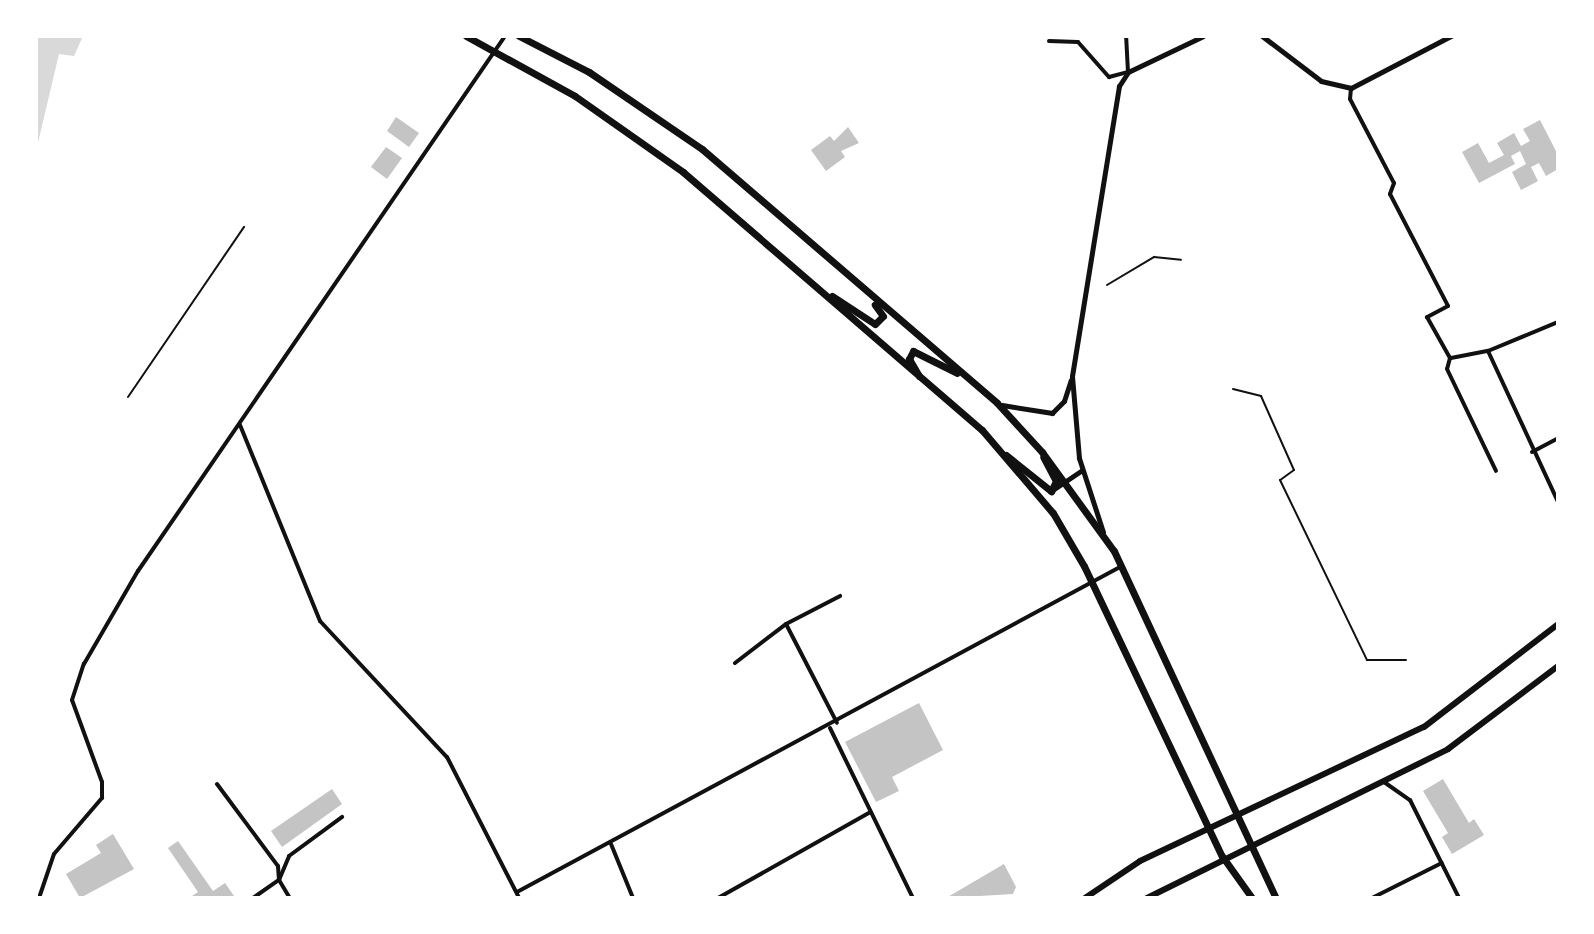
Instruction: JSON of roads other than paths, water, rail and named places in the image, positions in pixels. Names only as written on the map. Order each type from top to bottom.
[{"type":"main road","points":[[466,36],[532,71],[662,157],[826,293],[1004,454],[1053,513],[1093,581],[1222,856],[1252,898]]},
{"type":"main road","points":[[519,36],[627,96],[702,149],[997,403],[1042,452],[1104,533],[1122,566],[1276,898]]},
{"type":"main road","points":[[826,293],[880,323],[882,312],[864,289]]},
{"type":"main road","points":[[920,378],[909,359],[913,351],[960,374]]},
{"type":"main road","points":[[1004,454],[1016,460],[1044,489],[1054,489],[1056,481],[1042,452]]},
{"type":"main road","points":[[1085,898],[1140,861],[1208,826],[1424,727],[1558,624]]},
{"type":"main road","points":[[1147,898],[1222,856],[1384,782],[1459,742],[1558,666]]},
{"type":"street","points":[[39,898],[54,854],[102,798],[102,782],[74,711],[78,678],[138,571],[505,36]]},
{"type":"street","points":[[997,403],[1025,412],[1052,413],[1064,401],[1072,376],[1119,86],[1128,72],[1126,36]]},
{"type":"street","points":[[1049,41],[1078,42],[1109,77],[1128,72],[1203,36]]},
{"type":"street","points":[[1262,36],[1321,81],[1351,88],[1451,36]]},
{"type":"street","points":[[1351,88],[1350,99],[1394,183],[1390,194],[1448,306],[1427,317],[1450,358],[1447,369],[1496,471]]},
{"type":"street","points":[[1450,358],[1488,351],[1558,322]]},
{"type":"street","points":[[1488,351],[1531,439],[1532,452],[1558,502]]},
{"type":"street","points":[[1072,376],[1082,470],[1104,533]]},
{"type":"street","points":[[240,425],[320,621],[447,757],[518,895],[1122,566]]},
{"type":"street","points":[[1532,452],[1558,438]]},
{"type":"street","points":[[1054,489],[1082,470]]},
{"type":"street","points":[[735,663],[786,624],[840,596]]},
{"type":"street","points":[[786,624],[837,723]]},
{"type":"street","points":[[830,727],[869,813],[913,898]]},
{"type":"street","points":[[1384,782],[1410,800],[1459,898]]},
{"type":"street","points":[[217,784],[278,866],[279,880],[290,898]]},
{"type":"street","points":[[718,898],[869,813]]},
{"type":"street","points":[[253,898],[279,880],[289,856],[342,817]]},
{"type":"street","points":[[611,844],[633,898]]},
{"type":"street","points":[[1372,898],[1442,862]]},
{"type":"lane","points":[[128,397],[244,227]]}]
